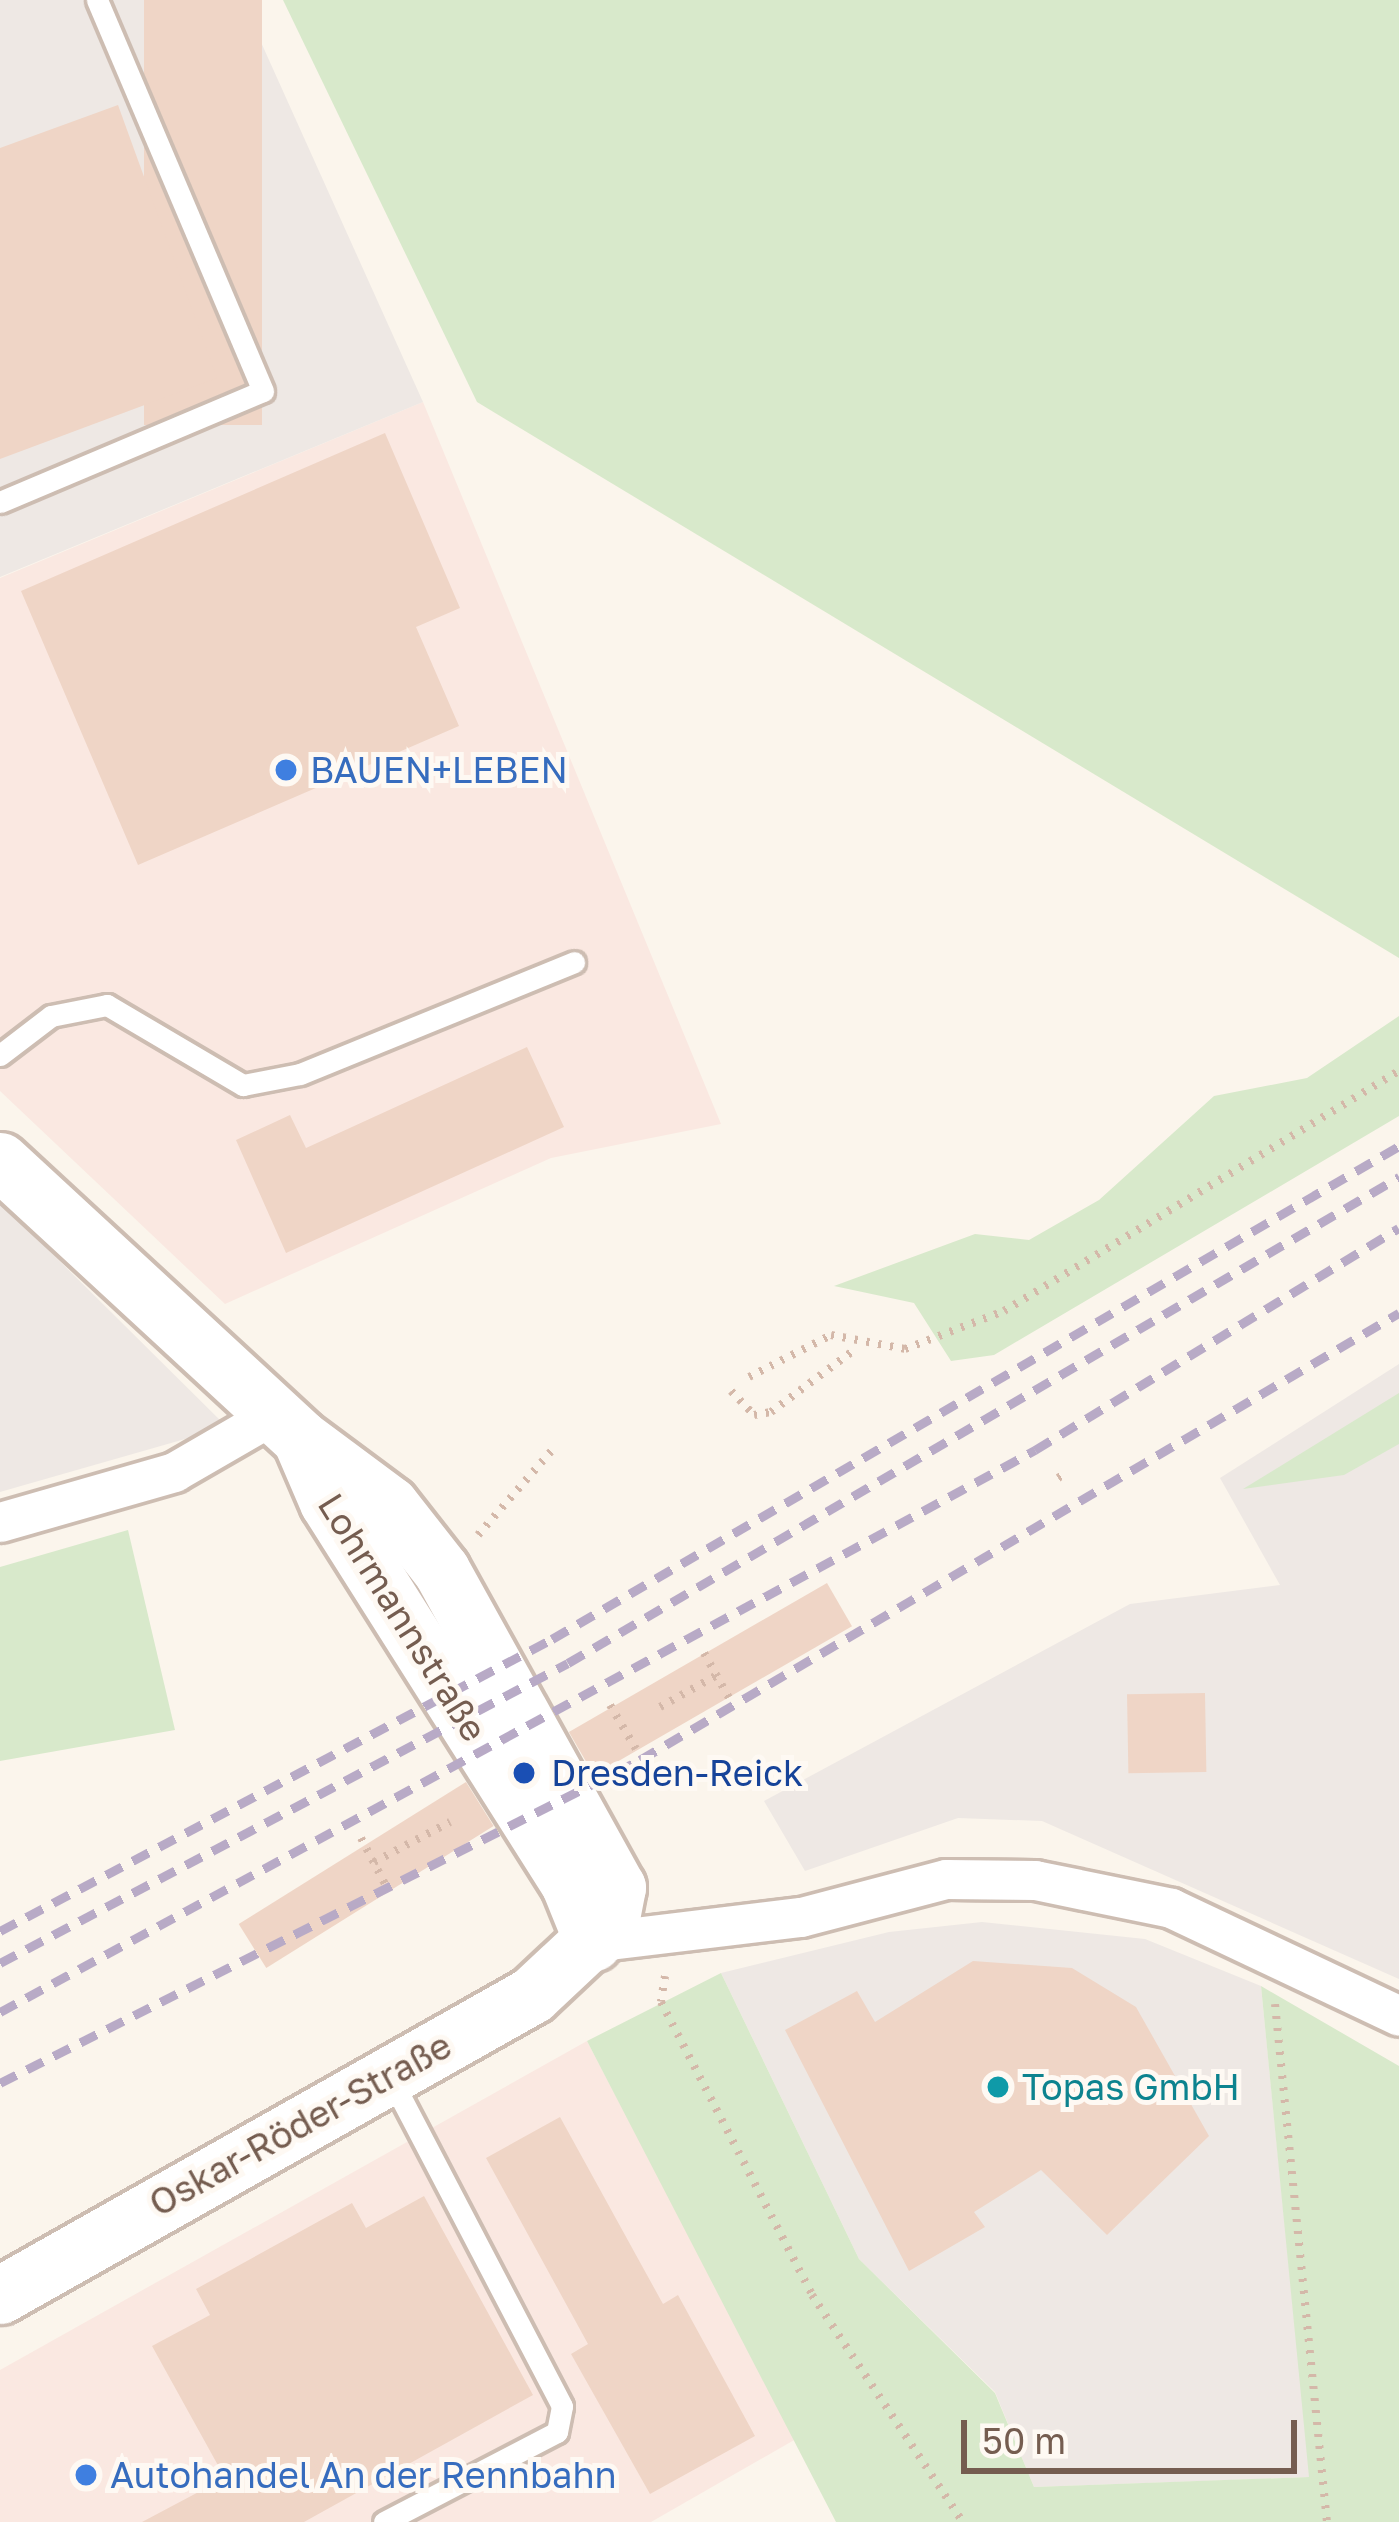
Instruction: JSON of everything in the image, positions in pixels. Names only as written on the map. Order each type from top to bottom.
[{"type":"street","name":"Lohrmannstraße","points":[[0,1161],[287,1426],[390,1505],[504,1677],[617,1887],[592,1942]]},
{"type":"street","points":[[0,1522],[174,1472],[287,1426]]},
{"type":"street","points":[[592,1942],[801,1917],[946,1880],[1035,1880],[1171,1908],[1399,2016]]},
{"type":"street","name":"Oskar-Röder-Straße","points":[[0,2295],[532,1995],[592,1942]]},
{"type":"lane","points":[[0,502],[263,391],[97,0]]},
{"type":"lane","points":[[0,1055],[51,1016],[107,1005],[242,1085],[300,1074],[574,962]]},
{"type":"lane","points":[[384,2522],[557,2432],[562,2406],[390,2077]]},
{"type":"path","points":[[748,1377],[831,1335],[858,1347],[905,1349],[1004,1311],[1399,1071]]},
{"type":"path","points":[[730,1391],[754,1415],[771,1412],[858,1347]]},
{"type":"path","points":[[483,1529],[554,1448]]},
{"type":"path","points":[[704,1653],[729,1698]]},
{"type":"path","points":[[660,1707],[717,1676]]},
{"type":"path","points":[[610,1705],[636,1749]]},
{"type":"path","points":[[374,1862],[450,1822]]},
{"type":"path","points":[[361,1838],[386,1884]]},
{"type":"path","points":[[665,1974],[661,2002],[812,2295],[963,2522]]},
{"type":"path","points":[[1279,1988],[1327,2522]]},
{"type":"shaded area","points":[[0,0],[242,0],[423,402],[0,577]]},
{"type":"shaded area","name":"BAUEN+LEBEN","points":[[423,402],[721,1124],[551,1158],[225,1304],[0,1091],[0,578]]},
{"type":"shaded area","points":[[0,1202],[227,1427],[0,1492]]},
{"type":"shaded area","points":[[1399,1364],[1399,1979],[1042,1821],[958,1818],[805,1871],[764,1801],[1130,1604],[1280,1585],[1220,1478]]},
{"type":"shaded area","points":[[982,1922],[1145,1939],[1261,1986],[1310,2477],[1034,2487],[995,2392],[859,2259],[721,1973],[889,1932]]},
{"type":"shaded area","points":[[587,2041],[796,2439],[651,2522],[0,2522],[0,2370]]},
{"type":"green space","points":[[283,0],[1399,0],[1399,958],[477,402]]},
{"type":"green space","points":[[1399,1016],[1399,1116],[994,1355],[951,1361],[914,1303],[834,1286],[975,1234],[1029,1240],[1099,1200],[1214,1096],[1307,1078]]},
{"type":"green space","points":[[1399,1393],[1399,1444],[1344,1475],[1243,1489]]},
{"type":"green space","points":[[128,1530],[175,1730],[0,1761],[0,1567]]},
{"type":"green space","points":[[721,1973],[859,2259],[995,2393],[1034,2487],[1309,2477],[1261,1986],[1399,2066],[1399,2522],[836,2522],[587,2041]]},
{"type":"building","points":[[144,0],[262,0],[262,425],[144,425]]},
{"type":"building","points":[[118,105],[217,378],[0,459],[0,148]]},
{"type":"building","points":[[385,433],[460,608],[416,627],[459,726],[138,865],[21,591]]},
{"type":"building","points":[[527,1047],[564,1127],[286,1253],[236,1140],[290,1115],[306,1148]]},
{"type":"building","points":[[827,1583],[852,1626],[594,1775],[569,1732]]},
{"type":"building","points":[[1205,1693],[1206,1772],[1128,1773],[1127,1694]]},
{"type":"building","points":[[466,1782],[494,1826],[266,1968],[239,1924]]},
{"type":"building","name":"Topas GmbH","points":[[973,1961],[1072,1968],[1136,2007],[1209,2136],[1107,2235],[1041,2170],[974,2212],[985,2227],[909,2271],[785,2030],[857,1991],[875,2022]]},
{"type":"building","points":[[560,2117],[663,2304],[678,2295],[755,2436],[650,2494],[571,2354],[588,2344],[486,2158]]},
{"type":"building","points":[[424,2196],[533,2395],[304,2522],[142,2522],[225,2478],[152,2346],[210,2315],[196,2289],[352,2203],[366,2228]]},
{"type":"railway","points":[[0,1931],[552,1639],[1399,1146]]},
{"type":"railway","points":[[0,1963],[568,1663],[1399,1177]]},
{"type":"railway","points":[[0,2012],[1035,1450],[1399,1228]]},
{"type":"railway","points":[[0,2083],[640,1760],[1399,1313]]},
{"type":"place","name":"BAUEN+LEBEN","points":[[286,770]]},
{"type":"place","name":"Dresden-Reick","points":[[524,1773]]},
{"type":"place","name":"Topas GmbH","points":[[998,2087]]},
{"type":"place","name":"Autohandel An der Rennbahn","points":[[86,2475]]}]
